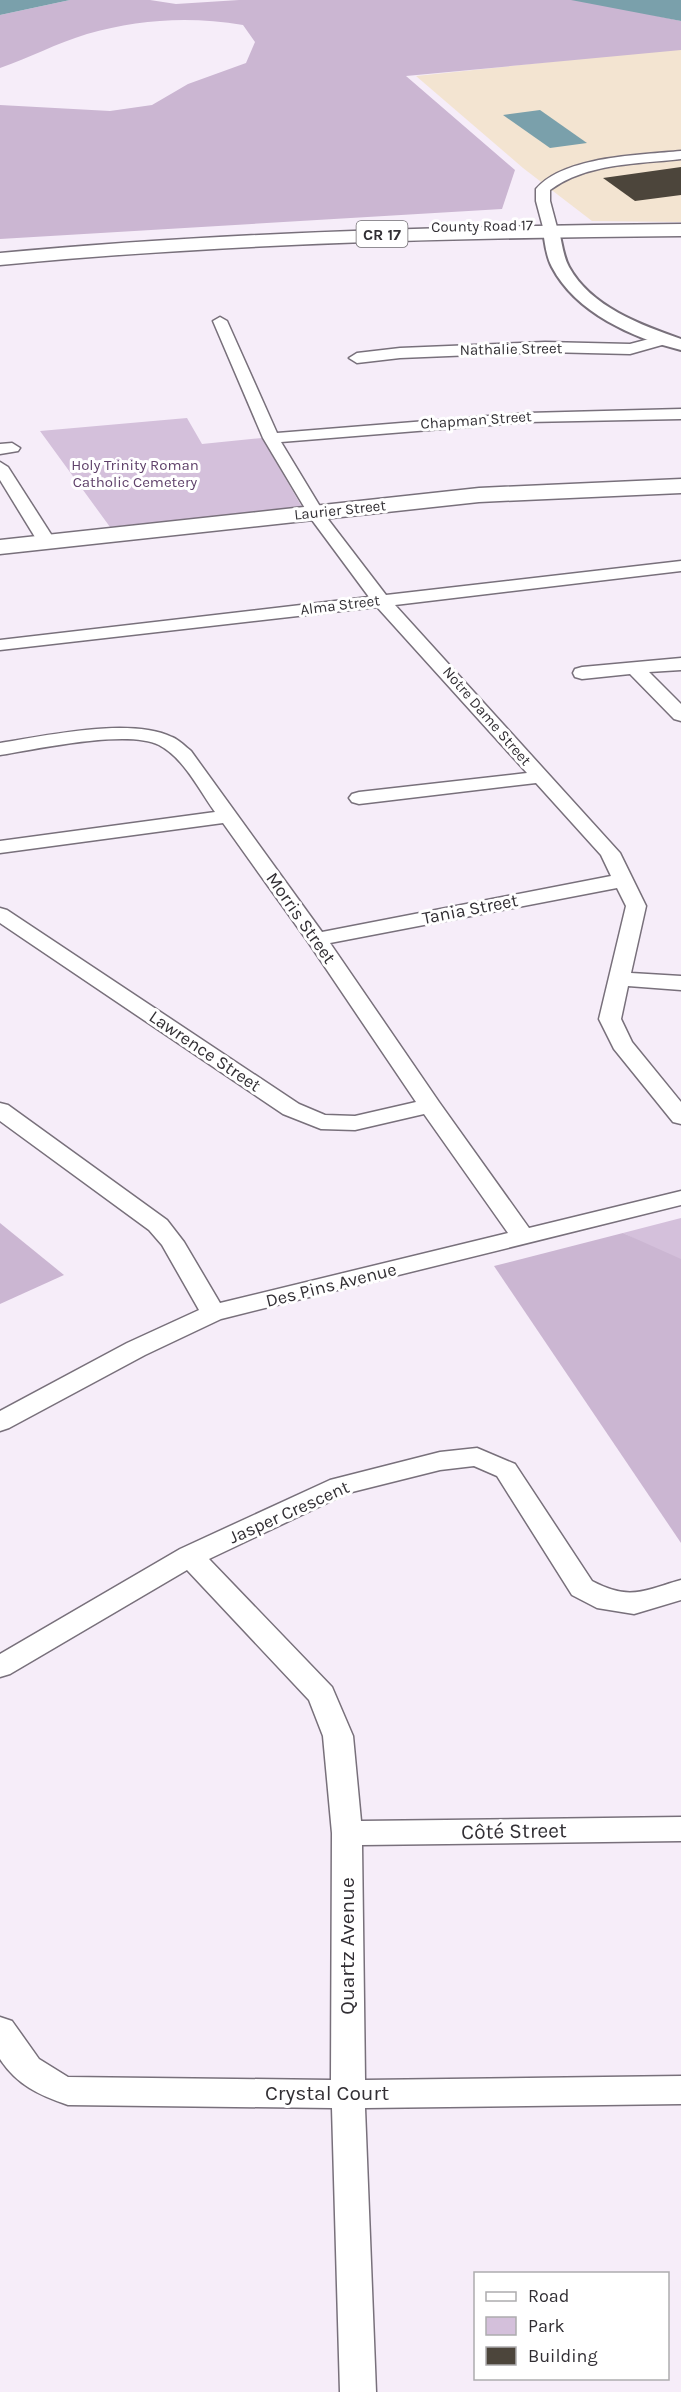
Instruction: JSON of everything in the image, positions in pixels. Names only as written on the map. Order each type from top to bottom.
[{"type":"main road","name":"County Road 17","points":[[0,258],[212,241],[681,224]]},
{"type":"main road","name":"County Road 17","points":[[551,228],[681,230]]},
{"type":"main road","name":"Laurier Street","points":[[0,547],[501,494],[681,486]]},
{"type":"street","points":[[673,343],[618,320],[577,291],[560,266],[543,201],[543,189],[554,178],[578,169],[681,155]]},
{"type":"street","name":"Notre Dame Street","points":[[220,321],[271,438],[315,512],[381,600],[460,684],[540,777],[610,853],[636,906],[610,1018],[622,1044],[681,1117]]},
{"type":"street","name":"Nathalie Street","points":[[357,358],[400,352],[523,348],[630,349],[673,343]]},
{"type":"street","name":"Chapman Street","points":[[271,438],[419,423],[541,416],[681,414]]},
{"type":"street","points":[[0,467],[47,542]]},
{"type":"street","name":"Alma Street","points":[[0,645],[681,566]]},
{"type":"street","points":[[582,673],[681,664]]},
{"type":"street","points":[[635,669],[681,715]]},
{"type":"street","name":"Morris Street","points":[[0,749],[102,736],[137,735],[164,741],[184,755],[317,939],[430,1106],[524,1238]]},
{"type":"street","points":[[359,798],[540,777]]},
{"type":"street","points":[[0,847],[228,816]]},
{"type":"street","name":"Tania Street","points":[[317,939],[624,880]]},
{"type":"street","name":"Lawrence Street","points":[[0,914],[291,1109],[321,1122],[355,1123],[430,1106]]},
{"type":"street","points":[[618,979],[681,983]]},
{"type":"street","points":[[0,1110],[158,1225],[172,1242],[213,1313]]},
{"type":"street","name":"Des Pins Avenue","points":[[0,1422],[136,1348],[213,1313],[681,1198]]},
{"type":"street","name":"Jasper Crescent","points":[[0,1667],[190,1556],[340,1486],[440,1461],[477,1457],[506,1470],[582,1588],[607,1601],[634,1604],[681,1590]]},
{"type":"street","name":"Quartz Avenue","points":[[190,1556],[322,1695],[338,1736],[347,1833],[348,2094],[358,2392]]},
{"type":"street","name":"Côté Street","points":[[347,1833],[681,1829]]},
{"type":"street","name":"Crystal Court","points":[[0,2030],[18,2061],[44,2083],[68,2091],[348,2094],[681,2090]]},
{"type":"shaded area","points":[[70,0],[150,0],[176,4],[239,0],[583,0],[681,21],[681,50],[406,76],[515,170],[502,209],[0,239],[0,105],[110,111],[152,105],[188,84],[246,63],[255,42],[243,25],[204,20],[145,22],[87,34],[0,68],[0,15]]},
{"type":"shaded area","points":[[681,50],[681,222],[592,221],[523,168],[416,76]]},
{"type":"shaded area","points":[[0,1223],[64,1275],[0,1304]]},
{"type":"shaded area","points":[[623,1233],[681,1259],[681,1543],[494,1266]]},
{"type":"green space","name":"Holy Trinity Roman Catholic Cemetery","points":[[187,418],[202,444],[262,438],[302,507],[110,527],[40,431]]},
{"type":"green space","points":[[681,1218],[681,1262],[623,1233]]},
{"type":"water","points":[[0,0],[70,0],[0,15]]},
{"type":"water","points":[[571,0],[681,0],[681,21]]},
{"type":"water","points":[[540,110],[587,143],[550,148],[503,115]]},
{"type":"building","points":[[681,167],[681,195],[635,201],[603,178]]}]
